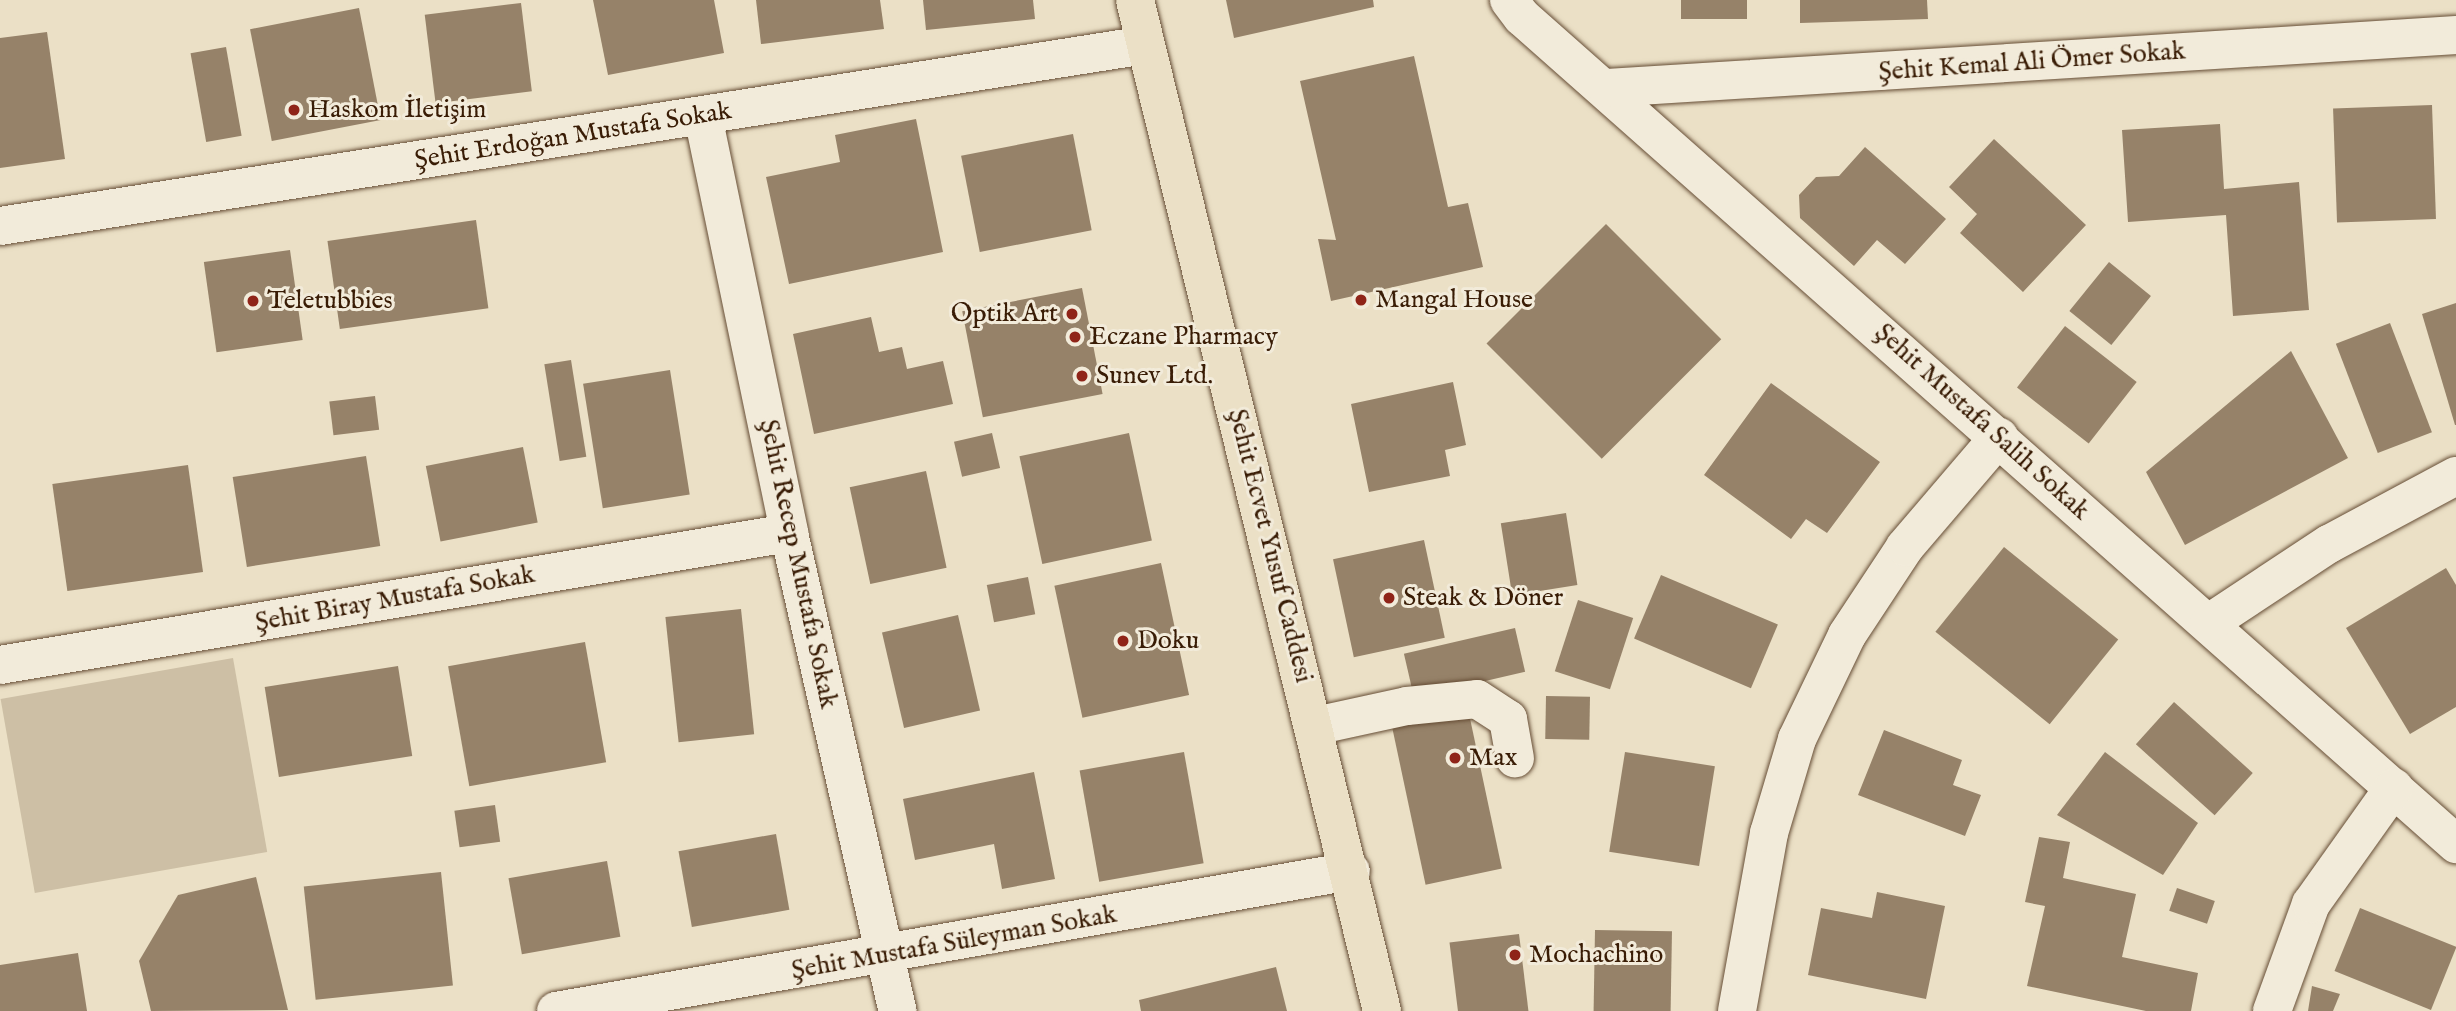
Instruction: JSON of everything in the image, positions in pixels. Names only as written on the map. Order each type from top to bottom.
[{"type":"main road","name":"Şehit Ecvet Yusuf Caddesi","points":[[1135,0],[1351,871],[1382,1011]]},
{"type":"street","name":"Şehit Mustafa Salih Sokak","points":[[1509,0],[1522,17],[1608,88],[2456,844]]},
{"type":"street","name":"Şehit Kemal Ali Ömer Sokak","points":[[1608,88],[2456,35]]},
{"type":"street","name":"Şehit Erdoğan Mustafa Sokak","points":[[0,226],[1146,45]]},
{"type":"street","name":"Şehit Recep Mustafa Sokak","points":[[703,116],[789,533],[898,1011]]},
{"type":"street","points":[[1738,1011],[1769,833],[1797,739],[1847,635],[1905,547],[1999,437]]},
{"type":"street","points":[[2208,624],[2329,544],[2456,476]]},
{"type":"street","name":"Şehit Biray Mustafa Sokak","points":[[0,665],[789,533]]},
{"type":"street","points":[[1315,726],[1407,706],[1477,699],[1508,719],[1515,758]]},
{"type":"street","points":[[2272,1011],[2311,904],[2394,787]]},
{"type":"street","name":"Şehit Mustafa Süleyman Sokak","points":[[555,1011],[885,956],[1351,871]]},
{"type":"shaded area","points":[[233,658],[267,852],[35,893],[1,699]]},
{"type":"building","points":[[593,0],[714,0],[724,53],[608,75]]},
{"type":"building","points":[[756,0],[880,0],[884,29],[761,44]]},
{"type":"building","points":[[923,0],[1033,0],[1035,19],[926,30]]},
{"type":"building","points":[[1226,0],[1373,0],[1374,7],[1234,38]]},
{"type":"building","points":[[1681,0],[1747,0],[1747,19],[1681,19]]},
{"type":"building","points":[[1800,0],[1927,0],[1928,19],[1800,23]]},
{"type":"building","points":[[521,3],[532,91],[436,103],[425,15]]},
{"type":"building","points":[[359,8],[381,120],[272,141],[250,29]]},
{"type":"building","points":[[47,32],[65,159],[0,168],[0,38]]},
{"type":"building","points":[[226,47],[242,136],[206,142],[191,53]]},
{"type":"building","points":[[1414,56],[1448,207],[1468,203],[1483,267],[1331,301],[1318,239],[1336,240],[1300,81]]},
{"type":"building","points":[[2432,105],[2436,219],[2337,222],[2333,108]]},
{"type":"building","points":[[916,119],[943,252],[789,284],[766,177],[840,162],[835,135]]},
{"type":"building","points":[[2220,124],[2224,189],[2299,182],[2309,310],[2233,316],[2226,215],[2128,222],[2122,130]]},
{"type":"building","points":[[1073,134],[1092,230],[980,252],[961,156]]},
{"type":"building","points":[[1994,139],[2086,225],[2023,292],[1960,233],[1977,214],[1949,187]]},
{"type":"building","points":[[1865,147],[1946,219],[1905,264],[1877,240],[1854,266],[1800,218],[1799,195],[1816,177],[1839,176]]},
{"type":"building","points":[[476,220],[488,308],[340,329],[327,241]]},
{"type":"building","points":[[1606,224],[1721,339],[1602,459],[1486,344]]},
{"type":"building","name":"Teletubbies","points":[[290,250],[303,340],[217,352],[204,262]]},
{"type":"building","points":[[2109,262],[2151,296],[2111,345],[2069,311]]},
{"type":"building","points":[[1082,288],[1103,394],[983,417],[962,311]]},
{"type":"building","points":[[2456,303],[2456,425],[2455,425],[2422,314]]},
{"type":"building","points":[[871,317],[879,352],[902,347],[907,369],[943,361],[953,404],[814,434],[793,334]]},
{"type":"building","points":[[2390,323],[2432,432],[2378,453],[2336,344]]},
{"type":"building","points":[[2065,326],[2137,382],[2089,443],[2017,387]]},
{"type":"building","points":[[2291,351],[2348,458],[2185,545],[2146,472]]},
{"type":"building","points":[[571,360],[586,457],[560,461],[544,364]]},
{"type":"building","points":[[670,370],[690,494],[603,508],[583,384]]},
{"type":"building","points":[[1453,382],[1466,445],[1445,450],[1450,476],[1369,492],[1351,404]]},
{"type":"building","points":[[1771,383],[1880,462],[1827,533],[1806,519],[1791,539],[1704,475]]},
{"type":"building","points":[[375,396],[379,430],[333,435],[329,402]]},
{"type":"building","points":[[992,433],[1000,468],[962,477],[954,442]]},
{"type":"building","points":[[1129,433],[1152,541],[1042,564],[1019,456]]},
{"type":"building","points":[[523,447],[538,523],[441,541],[426,466]]},
{"type":"building","points":[[366,456],[380,546],[247,567],[233,477]]},
{"type":"building","points":[[188,465],[203,572],[67,591],[52,484]]},
{"type":"building","points":[[926,471],[947,568],[870,584],[850,487]]},
{"type":"building","points":[[1566,513],[1577,585],[1512,595],[1501,523]]},
{"type":"building","name":"Steak & Döner","points":[[1424,540],[1445,638],[1354,657],[1333,559]]},
{"type":"building","points":[[2004,547],[2118,640],[2050,724],[1935,632]]},
{"type":"building","name":"Doku","points":[[1161,563],[1189,695],[1082,718],[1054,586]]},
{"type":"building","points":[[2446,568],[2456,585],[2456,707],[2410,734],[2346,628]]},
{"type":"building","points":[[1661,575],[1778,625],[1751,688],[1634,639]]},
{"type":"building","points":[[1028,577],[1035,614],[994,622],[987,585]]},
{"type":"building","points":[[1578,600],[1633,618],[1610,689],[1555,671]]},
{"type":"building","points":[[741,609],[754,734],[679,742],[665,617]]},
{"type":"building","points":[[958,615],[980,710],[904,728],[882,633]]},
{"type":"building","points":[[1515,628],[1525,672],[1414,697],[1404,654]]},
{"type":"building","points":[[585,642],[606,762],[469,786],[448,666]]},
{"type":"building","points":[[398,666],[412,756],[279,777],[265,687]]},
{"type":"building","points":[[1546,696],[1590,697],[1589,740],[1545,739]]},
{"type":"building","points":[[2174,702],[2253,773],[2215,815],[2136,744]]},
{"type":"building","points":[[1468,709],[1502,868],[1426,885],[1392,725]]},
{"type":"building","points":[[1884,730],[1962,760],[1953,785],[1981,795],[1965,836],[1858,795]]},
{"type":"building","points":[[1184,752],[1204,863],[1099,882],[1080,770]]},
{"type":"building","points":[[1625,752],[1715,766],[1699,866],[1609,852]]},
{"type":"building","points":[[2105,752],[2198,823],[2163,875],[2057,815]]},
{"type":"building","points":[[1034,772],[1055,879],[1002,889],[994,844],[915,860],[903,799]]},
{"type":"building","points":[[495,805],[500,842],[460,847],[454,811]]},
{"type":"building","points":[[776,834],[789,910],[692,927],[679,851]]},
{"type":"building","points":[[2039,837],[2070,842],[2063,878],[2136,894],[2122,957],[2198,973],[2191,1011],[2146,1011],[2027,986],[2045,906],[2025,902]]},
{"type":"building","points":[[607,861],[620,937],[522,954],[509,878]]},
{"type":"building","points":[[441,872],[453,985],[316,1000],[304,886]]},
{"type":"building","points":[[256,877],[288,1010],[151,1011],[139,961],[178,895]]},
{"type":"building","points":[[2177,888],[2215,901],[2207,924],[2169,911]]},
{"type":"building","points":[[1877,892],[1945,906],[1926,999],[1808,975],[1821,908],[1872,918]]},
{"type":"building","points":[[2360,908],[2456,947],[2431,1010],[2335,971]]},
{"type":"building","points":[[1595,930],[1672,931],[1671,1011],[1594,1011]]},
{"type":"building","points":[[1519,934],[1528,1011],[1458,1011],[1450,943]]},
{"type":"building","points":[[78,953],[87,1011],[0,1011],[0,965]]},
{"type":"building","points":[[1276,967],[1287,1011],[1141,1011],[1139,1000]]},
{"type":"building","points":[[2312,986],[2340,994],[2333,1011],[2308,1011]]},
{"type":"place","name":"Haskom İletişim","points":[[294,110]]},
{"type":"place","name":"Mangal House","points":[[1361,300]]},
{"type":"place","name":"Teletubbies","points":[[253,301]]},
{"type":"place","name":"Optik Art","points":[[1072,314]]},
{"type":"place","name":"Eczane Pharmacy","points":[[1075,337]]},
{"type":"place","name":"Sunev Ltd.","points":[[1082,376]]},
{"type":"place","name":"Steak & Döner","points":[[1389,598]]},
{"type":"place","name":"Doku","points":[[1123,641]]},
{"type":"place","name":"Max","points":[[1455,758]]},
{"type":"place","name":"Mochachino","points":[[1515,955]]}]
